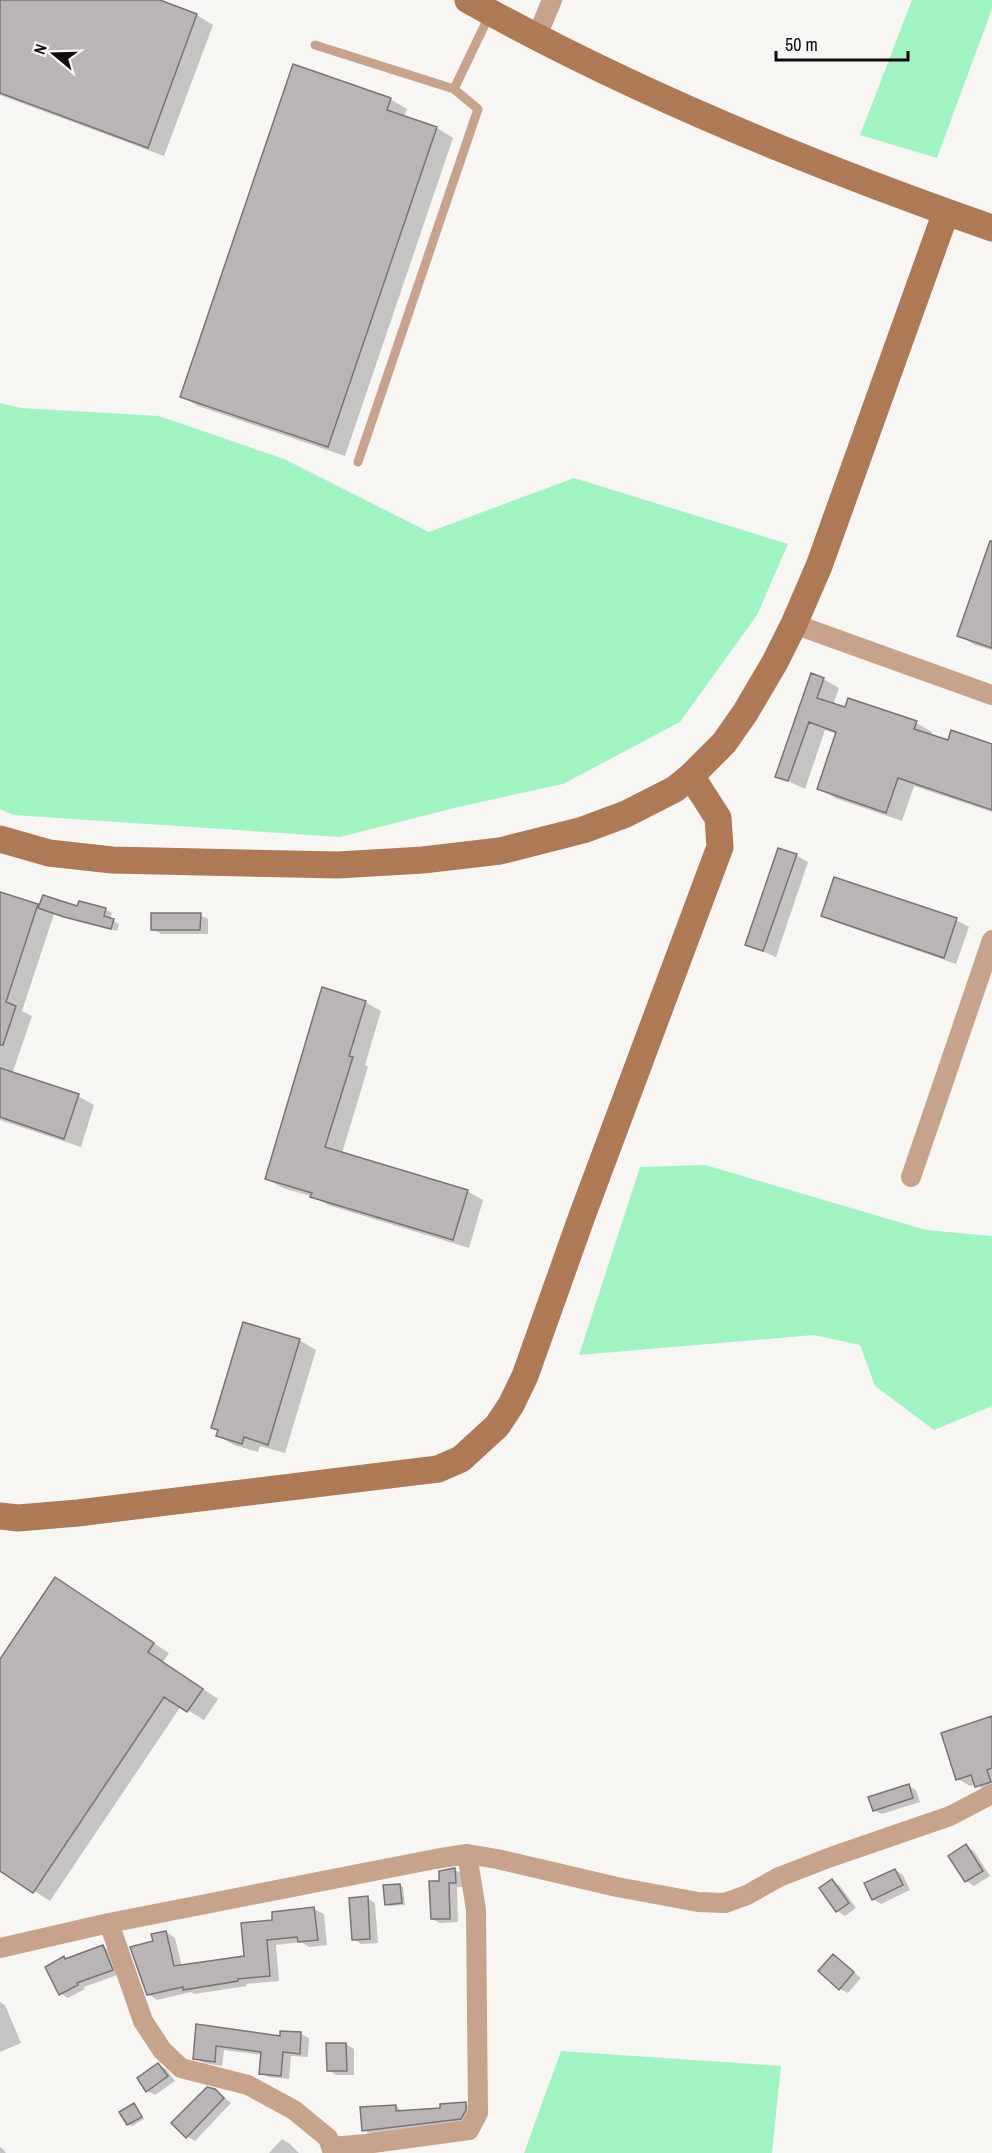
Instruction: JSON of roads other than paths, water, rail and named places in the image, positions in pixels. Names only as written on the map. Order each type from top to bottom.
[{"type":"street","points":[[537,36],[552,0]]},
{"type":"street","points":[[479,6],[649,91],[781,149],[992,228]]},
{"type":"street","points":[[0,839],[49,852],[112,860],[338,865],[423,860],[500,851],[583,830],[658,799],[691,776],[724,743],[775,662],[794,624],[819,566],[946,212]]},
{"type":"street","points":[[794,624],[992,695]]},
{"type":"street","points":[[0,1516],[18,1518],[78,1513],[438,1469],[461,1459],[497,1426],[511,1405],[525,1376],[578,1226],[720,847],[718,818],[691,776]]},
{"type":"street","points":[[911,1177],[992,940]]},
{"type":"street","points":[[0,1948],[109,1923],[467,1854],[617,1887],[698,1902],[725,1903],[747,1895],[779,1877],[950,1816],[992,1794]]},
{"type":"street","points":[[109,1923],[143,2020],[162,2050],[181,2068],[248,2085],[294,2110],[328,2138],[332,2150],[469,2130],[478,2113],[476,1910],[467,1854]]},
{"type":"lane","points":[[454,89],[479,6]]},
{"type":"lane","points":[[315,45],[454,89],[478,109],[358,462]]}]
